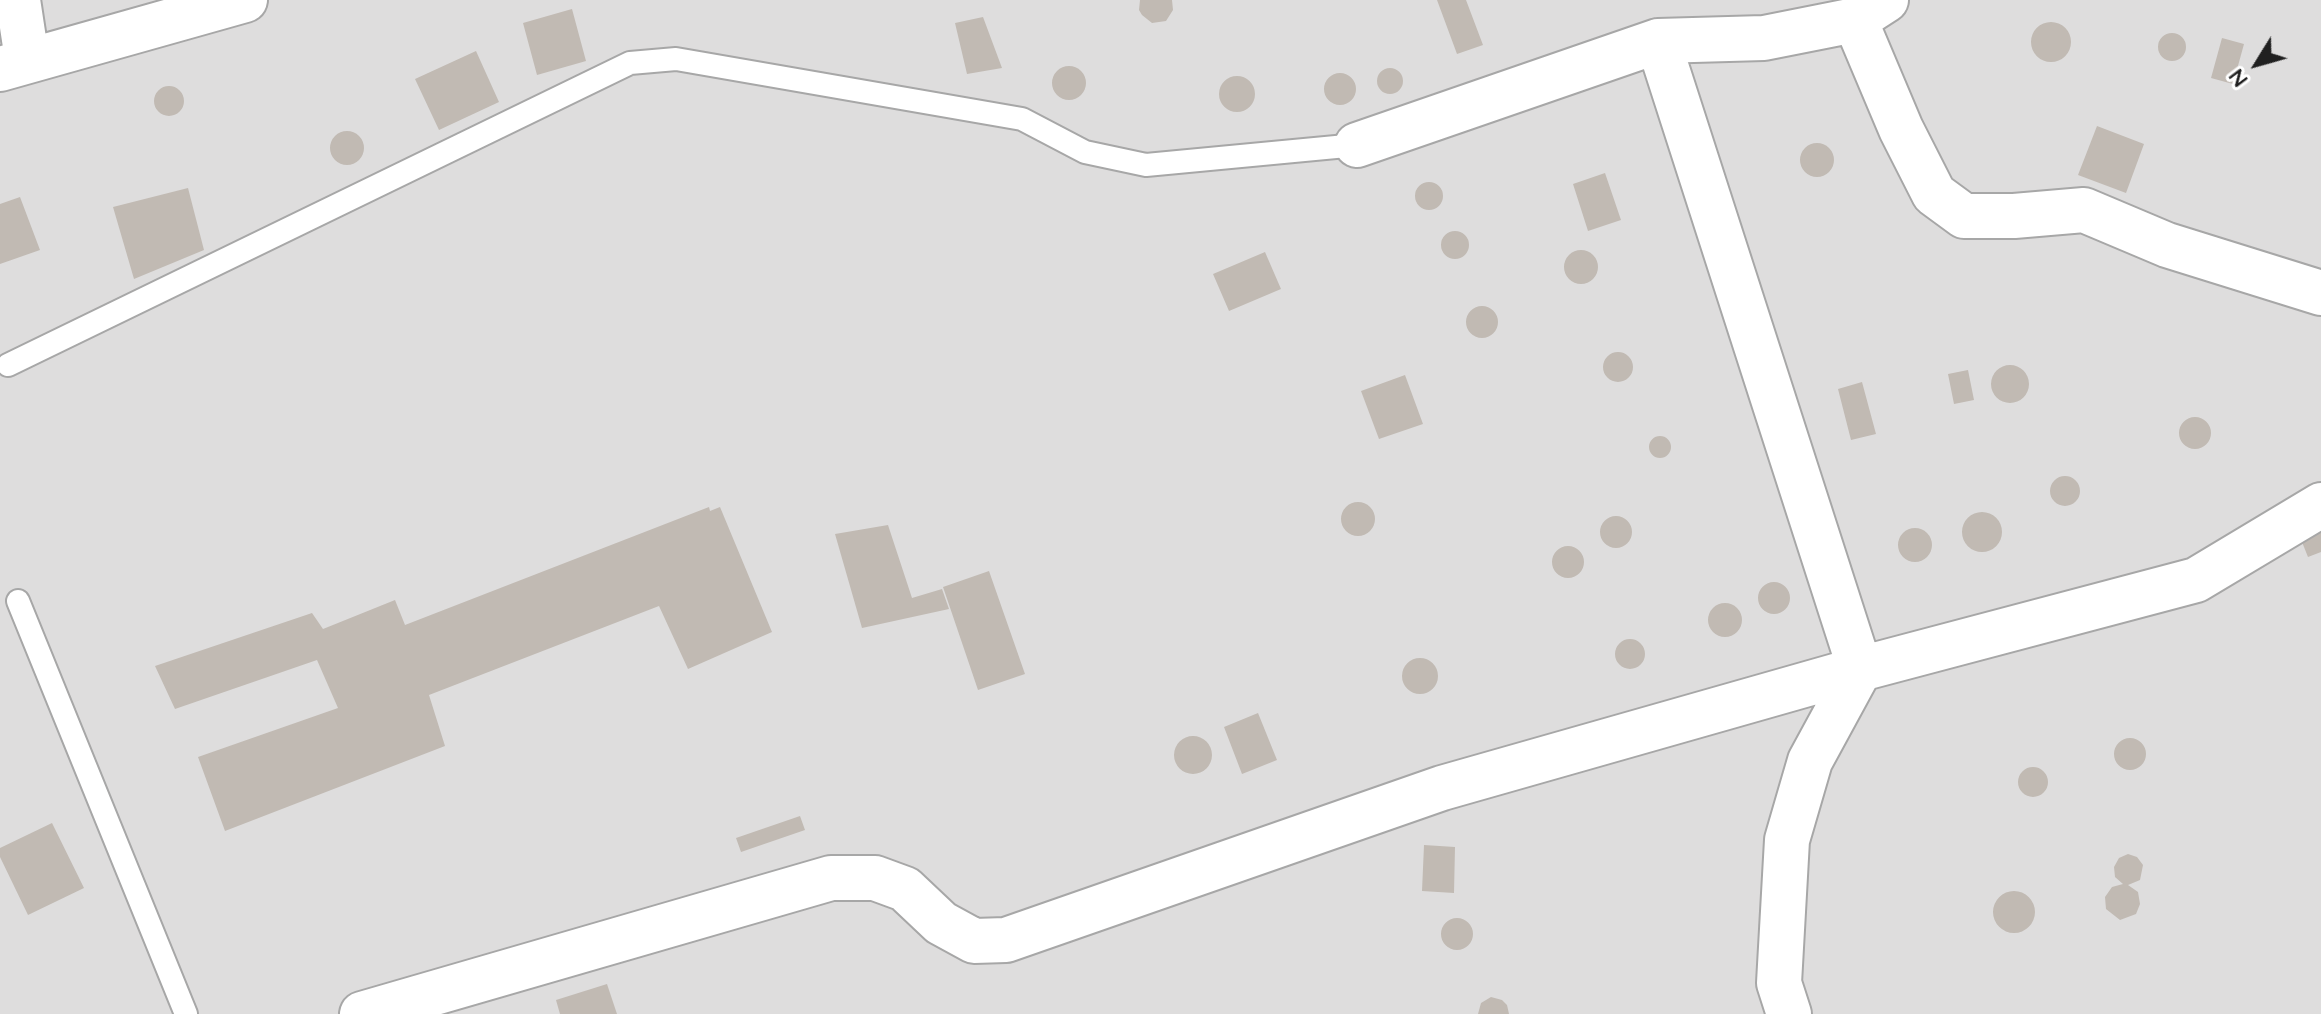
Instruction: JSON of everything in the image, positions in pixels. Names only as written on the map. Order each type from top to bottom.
[{"type":"street","points":[[18,0],[14,64],[242,0]]},
{"type":"street","points":[[1357,145],[1658,41],[1756,19],[1870,10],[1901,129],[1934,194],[1964,216],[2014,216],[2084,210],[2167,245],[2321,293]]},
{"type":"street","points":[[1658,41],[1860,669],[1810,761],[1787,840],[1779,983],[1789,1014]]},
{"type":"street","points":[[362,1014],[831,878],[875,878],[905,889],[941,923],[974,941],[1006,940],[1442,788],[1860,669],[2196,580],[2321,505]]},
{"type":"lane","points":[[8,365],[630,63],[676,59],[1022,119],[1085,152],[1146,165],[1357,145]]},
{"type":"lane","points":[[18,601],[186,1014]]},
{"type":"shaded area","points":[[0,0],[2321,0],[2321,1014],[0,1014]]},
{"type":"building","points":[[1140,0],[1172,0],[1173,10],[1166,21],[1152,23],[1139,10]]},
{"type":"building","points":[[1437,0],[1466,0],[1483,45],[1457,54]]},
{"type":"building","points":[[572,9],[586,61],[537,75],[523,23]]},
{"type":"building","points":[[983,17],[1002,68],[967,74],[955,23]]},
{"type":"building","points":[[2051,22],[2065,28],[2071,42],[2065,56],[2051,62],[2037,56],[2031,42],[2037,28]]},
{"type":"building","points":[[2172,33],[2182,37],[2186,47],[2182,57],[2172,61],[2162,57],[2158,47],[2162,37]]},
{"type":"building","points":[[2222,38],[2244,44],[2233,84],[2211,78]]},
{"type":"building","points":[[476,51],[499,102],[439,130],[415,79]]},
{"type":"building","points":[[1069,66],[1081,71],[1086,83],[1081,95],[1069,100],[1057,95],[1052,83],[1057,71]]},
{"type":"building","points":[[1390,68],[1399,72],[1403,81],[1399,90],[1390,94],[1381,90],[1377,81],[1381,72]]},
{"type":"building","points":[[1340,73],[1351,78],[1356,89],[1351,100],[1340,105],[1329,100],[1324,89],[1329,78]]},
{"type":"building","points":[[1237,76],[1250,81],[1255,94],[1250,107],[1237,112],[1224,107],[1219,94],[1224,81]]},
{"type":"building","points":[[169,86],[175,87],[183,95],[183,107],[175,115],[169,116],[163,115],[155,107],[154,101],[155,95],[163,87]]},
{"type":"building","points":[[2097,126],[2144,144],[2126,193],[2078,175]]},
{"type":"building","points":[[347,131],[359,136],[364,148],[359,160],[347,165],[335,160],[330,148],[335,136]]},
{"type":"building","points":[[1817,143],[1829,148],[1834,160],[1829,172],[1817,177],[1805,172],[1800,160],[1805,148]]},
{"type":"building","points":[[1605,173],[1621,220],[1588,231],[1573,184]]},
{"type":"building","points":[[1429,182],[1439,186],[1443,196],[1439,206],[1429,210],[1419,206],[1415,196],[1419,186]]},
{"type":"building","points":[[188,188],[204,250],[134,279],[113,207]]},
{"type":"building","points":[[20,197],[40,250],[0,264],[0,204]]},
{"type":"building","points":[[1455,231],[1465,235],[1469,245],[1465,255],[1455,259],[1445,255],[1441,245],[1445,235]]},
{"type":"building","points":[[1581,250],[1593,255],[1598,267],[1593,279],[1581,284],[1569,279],[1564,267],[1569,255]]},
{"type":"building","points":[[1265,252],[1281,289],[1229,311],[1213,274]]},
{"type":"building","points":[[1482,306],[1494,310],[1498,322],[1494,334],[1482,338],[1470,334],[1466,322],[1470,310]]},
{"type":"building","points":[[1618,352],[1628,357],[1633,367],[1628,377],[1618,382],[1608,377],[1603,367],[1608,357]]},
{"type":"building","points":[[2010,365],[2024,370],[2029,384],[2024,398],[2010,403],[1996,398],[1991,384],[1996,370]]},
{"type":"building","points":[[1968,370],[1974,400],[1954,404],[1948,374]]},
{"type":"building","points":[[1405,375],[1423,424],[1379,439],[1361,391]]},
{"type":"building","points":[[1862,382],[1876,434],[1851,440],[1838,389]]},
{"type":"building","points":[[2195,417],[2207,421],[2211,433],[2207,445],[2195,449],[2183,445],[2179,433],[2183,421]]},
{"type":"building","points":[[1656,436],[1664,436],[1671,447],[1664,458],[1656,458],[1649,451],[1649,443]]},
{"type":"building","points":[[2065,476],[2076,480],[2080,491],[2076,502],[2065,506],[2054,502],[2050,491],[2054,480]]},
{"type":"building","points":[[1358,502],[1370,507],[1375,519],[1370,531],[1358,536],[1346,531],[1341,519],[1346,507]]},
{"type":"building","points":[[709,507],[710,511],[720,507],[772,632],[688,669],[659,606],[429,695],[445,746],[225,831],[198,757],[338,708],[317,660],[175,709],[155,666],[312,613],[323,629],[395,600],[405,625]]},
{"type":"building","points":[[1982,512],[1996,518],[2002,532],[1996,546],[1982,552],[1968,546],[1962,532],[1968,518]]},
{"type":"building","points":[[1616,516],[1627,521],[1632,532],[1627,543],[1616,548],[1605,543],[1600,532],[1605,521]]},
{"type":"building","points":[[2321,519],[2321,552],[2308,557],[2296,527]]},
{"type":"building","points":[[888,525],[912,598],[942,589],[949,609],[862,628],[835,534]]},
{"type":"building","points":[[1915,528],[1927,533],[1932,545],[1927,557],[1915,562],[1903,557],[1898,545],[1903,533]]},
{"type":"building","points":[[1568,546],[1579,551],[1584,562],[1579,573],[1568,578],[1557,573],[1552,562],[1557,551]]},
{"type":"building","points":[[989,571],[1025,674],[978,690],[943,587]]},
{"type":"building","points":[[1774,582],[1785,587],[1790,598],[1785,609],[1774,614],[1763,609],[1758,598],[1763,587]]},
{"type":"building","points":[[1725,603],[1737,608],[1742,620],[1737,632],[1725,637],[1713,632],[1708,620],[1713,608]]},
{"type":"building","points":[[1630,639],[1641,643],[1645,654],[1641,665],[1630,669],[1619,665],[1615,654],[1619,643]]},
{"type":"building","points":[[1420,658],[1433,663],[1438,676],[1433,689],[1420,694],[1407,689],[1402,676],[1407,663]]},
{"type":"building","points":[[1258,713],[1277,760],[1242,774],[1224,727]]},
{"type":"building","points":[[1193,736],[1206,742],[1212,755],[1206,768],[1193,774],[1180,768],[1174,755],[1180,742]]},
{"type":"building","points":[[2130,738],[2141,743],[2146,754],[2141,765],[2130,770],[2119,765],[2114,754],[2119,743]]},
{"type":"building","points":[[2033,767],[2044,771],[2048,782],[2044,793],[2033,797],[2022,793],[2018,782],[2022,771]]},
{"type":"building","points":[[800,816],[805,830],[741,852],[736,838]]},
{"type":"building","points":[[52,823],[84,888],[28,915],[0,857],[0,848]]},
{"type":"building","points":[[1424,845],[1455,847],[1454,893],[1422,891]]},
{"type":"building","points":[[2128,854],[2137,857],[2143,865],[2140,880],[2128,885],[2138,892],[2140,904],[2136,914],[2120,920],[2106,909],[2105,897],[2112,887],[2123,884],[2115,877],[2114,867],[2119,858]]},
{"type":"building","points":[[2014,891],[2029,897],[2035,912],[2029,927],[2014,933],[1999,927],[1993,912],[1999,897]]},
{"type":"building","points":[[1457,918],[1468,923],[1473,934],[1468,945],[1457,950],[1446,945],[1441,934],[1446,923]]},
{"type":"building","points":[[607,984],[617,1014],[560,1014],[556,1000]]},
{"type":"building","points":[[1491,997],[1502,1000],[1509,1014],[1478,1014],[1481,1003]]}]
